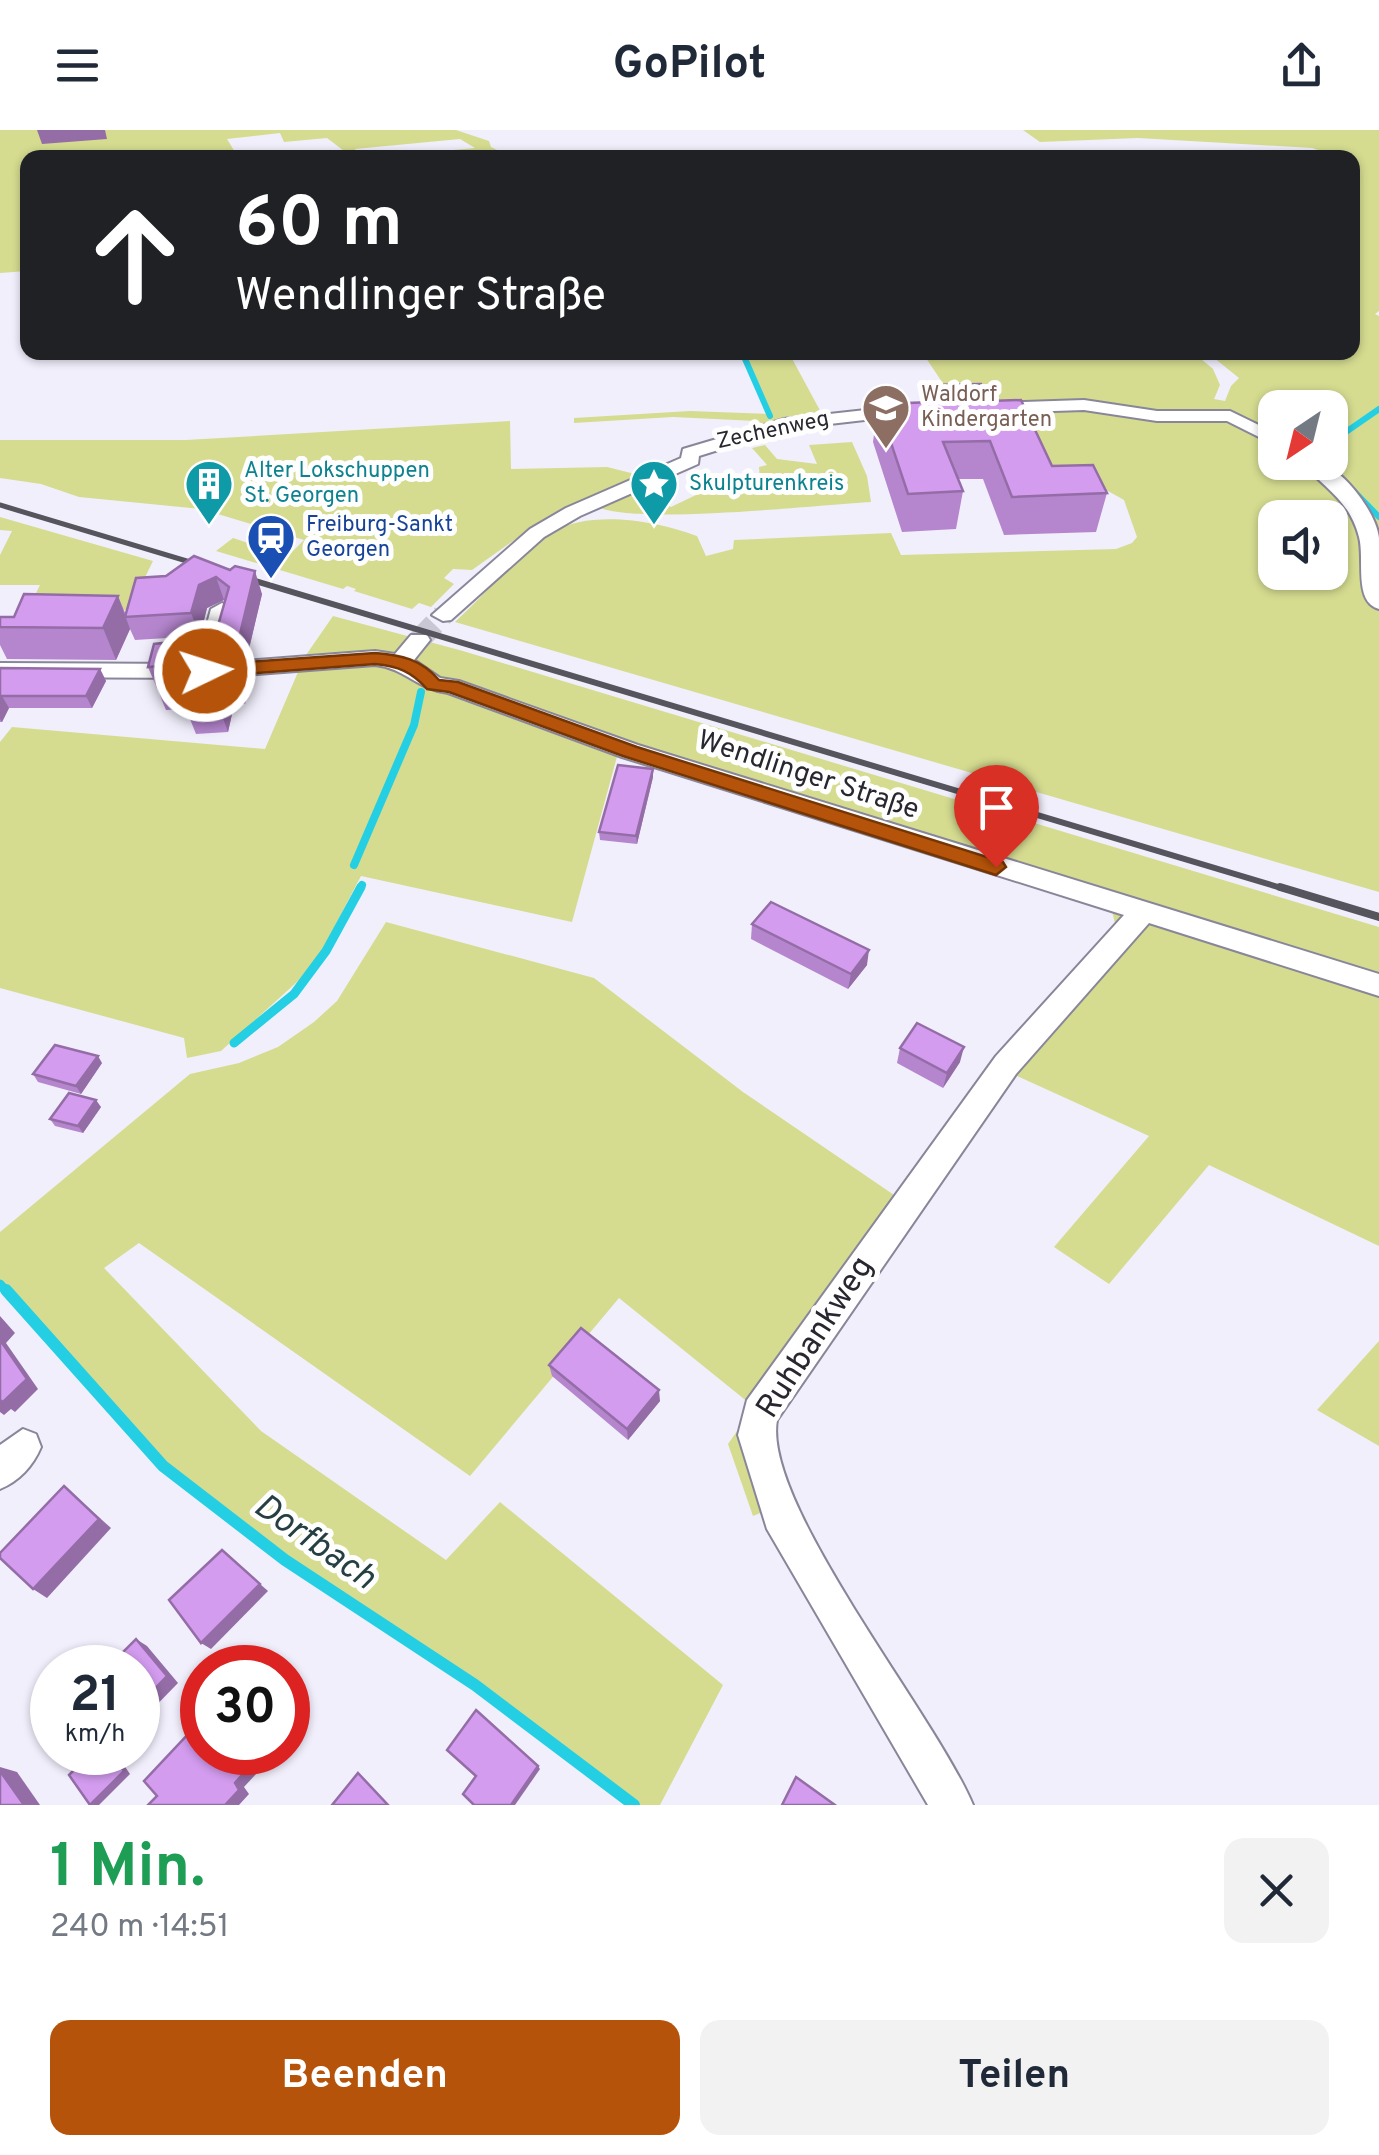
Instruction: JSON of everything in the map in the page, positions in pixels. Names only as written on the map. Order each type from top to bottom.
[{"type":"street","points":[[974,408],[1094,406],[1157,416],[1230,416],[1258,431]]},
{"type":"street","name":"Zechenweg","points":[[443,615],[537,532],[691,460],[688,453],[784,424],[928,409]]},
{"type":"street","points":[[1331,480],[1368,510],[1377,530],[1378,574],[1373,596],[1379,603]]},
{"type":"street","points":[[205,671],[222,608]]},
{"type":"street","points":[[0,670],[205,671],[375,658],[401,660],[420,640]]},
{"type":"street","name":"Wendlinger Straße","points":[[401,660],[434,685],[452,686],[630,751],[1379,985]]},
{"type":"street","name":"Ruhbankweg","points":[[952,1805],[780,1516],[756,1435],[760,1412],[1006,1065],[1142,913]]},
{"type":"green space","points":[[0,130],[456,130],[489,141],[497,150],[453,150],[475,148],[460,139],[343,150],[327,138],[284,142],[280,133],[227,139],[234,150],[20,150],[20,272],[0,273]]},
{"type":"green space","points":[[1023,130],[1379,130],[1379,311],[1375,314],[1379,316],[1379,892],[455,622],[542,540],[568,525],[586,521],[644,522],[681,531],[697,536],[706,556],[733,549],[734,540],[891,533],[901,555],[1116,549],[1132,543],[1137,537],[1124,500],[1108,491],[1076,487],[923,415],[819,425],[699,455],[754,428],[756,421],[673,417],[574,423],[574,418],[690,411],[769,414],[742,360],[793,360],[823,416],[956,403],[927,360],[1202,360],[1213,369],[1220,385],[1214,399],[1225,401],[1239,378],[1217,360],[1360,360],[1360,150],[1138,138],[1040,142]]},
{"type":"green space","points":[[510,421],[511,469],[607,467],[639,475],[541,521],[472,570],[453,569],[444,578],[454,584],[431,607],[419,603],[412,609],[347,586],[343,589],[216,551],[233,538],[288,556],[304,540],[201,509],[79,497],[41,484],[0,478],[0,440],[186,440]]},
{"type":"green space","points":[[852,442],[867,476],[871,502],[687,514],[618,512],[598,507],[638,486],[671,507],[725,481],[734,487],[760,482],[759,467],[767,465],[752,448],[765,445],[777,459],[817,464],[809,445]]},
{"type":"green space","points":[[0,517],[153,561],[129,610],[29,607],[40,585],[0,585],[0,555],[12,531],[0,530]]},
{"type":"green space","points":[[333,616],[463,651],[1379,927],[1379,1246],[1209,1165],[1109,1284],[1054,1247],[1149,1136],[1015,1075],[775,1412],[768,1510],[753,1516],[728,1444],[754,1407],[619,1298],[470,1476],[139,1243],[104,1268],[261,1431],[446,1560],[500,1502],[723,1685],[660,1805],[634,1805],[475,1685],[285,1560],[163,1466],[0,1284],[0,1232],[190,1074],[239,1063],[278,1047],[314,1022],[337,1001],[386,922],[594,978],[743,1092],[897,1197],[994,1062],[1115,924],[1111,906],[618,753],[572,922],[361,876],[318,958],[298,981],[221,1051],[187,1058],[184,1038],[0,988],[0,742],[12,727],[265,749],[304,658]]},
{"type":"green space","points":[[1379,1341],[1379,1446],[1317,1410]]},
{"type":"building","points":[[981,384],[989,401],[1021,400],[1052,466],[1093,465],[1107,493],[1012,497],[990,441],[943,442],[963,491],[908,494],[878,404],[935,402],[928,385]]},
{"type":"building","points":[[194,556],[230,570],[235,566],[255,571],[240,634],[215,636],[229,587],[216,577],[199,585],[191,613],[125,617],[136,578],[166,576]]},
{"type":"building","points":[[24,594],[118,596],[103,628],[0,627],[0,617],[14,617]]},
{"type":"building","points":[[235,635],[230,660],[218,661],[212,688],[179,690],[186,664],[148,667],[154,644]]},
{"type":"building","points":[[0,668],[100,669],[86,696],[2,696],[0,700]]},
{"type":"building","points":[[618,765],[653,769],[636,836],[599,832]]},
{"type":"building","points":[[771,902],[869,950],[851,974],[752,924]]},
{"type":"building","points":[[917,1023],[964,1047],[947,1073],[900,1048]]},
{"type":"building","points":[[55,1045],[98,1056],[76,1086],[33,1074]]},
{"type":"building","points":[[69,1093],[96,1100],[78,1126],[50,1119]]},
{"type":"building","points":[[581,1328],[659,1390],[627,1429],[549,1365]]},
{"type":"building","points":[[0,1340],[27,1379],[3,1402],[0,1400]]},
{"type":"building","points":[[64,1486],[99,1519],[33,1589],[0,1558],[0,1553]]},
{"type":"building","points":[[222,1550],[260,1584],[201,1643],[169,1600]]},
{"type":"building","points":[[476,1710],[538,1766],[511,1805],[474,1805],[463,1794],[476,1776],[447,1750]]},
{"type":"building","points":[[180,1743],[180,1775],[242,1775],[235,1783],[239,1790],[225,1805],[148,1805],[157,1796],[144,1781],[150,1775],[160,1775],[160,1764]]},
{"type":"building","points":[[0,1771],[24,1805],[0,1805]]},
{"type":"building","points":[[358,1773],[388,1805],[332,1805]]},
{"type":"building","points":[[69,1775],[120,1775],[90,1805]]},
{"type":"building","points":[[796,1777],[835,1805],[782,1805]]},
{"type":"waterway","points":[[746,360],[770,416]]},
{"type":"waterway","points":[[1348,431],[1379,409]]},
{"type":"waterway","points":[[1351,488],[1379,517]]},
{"type":"waterway","points":[[354,865],[414,725],[421,692]]},
{"type":"waterway","points":[[359,890],[362,885]]},
{"type":"waterway","points":[[234,1043],[294,994],[326,951],[361,887]]},
{"type":"waterway","name":"Dorfbach","points":[[0,1284],[8,1293]]},
{"type":"waterway","name":"Dorfbach","points":[[6,1290],[163,1466],[285,1560],[475,1685],[634,1805]]},
{"type":"tunnel","points":[[419,640],[443,615]]},
{"type":"railway","points":[[0,505],[230,574]]},
{"type":"railway","points":[[222,571],[1288,890]]},
{"type":"railway","points":[[1280,887],[1379,917]]},
{"type":"place","name":"Waldorf Kindergarten","points":[[886,450]]},
{"type":"place","name":"Alter Lokschuppen St. Georgen","points":[[209,526]]},
{"type":"place","name":"Skulpturenkreis","points":[[654,526]]},
{"type":"place","name":"Freiburg-Sankt Georgen","points":[[271,580]]},
{"type":"route","points":[[205,671],[375,658],[401,660],[434,685],[452,686],[630,751],[996,867]]}]
